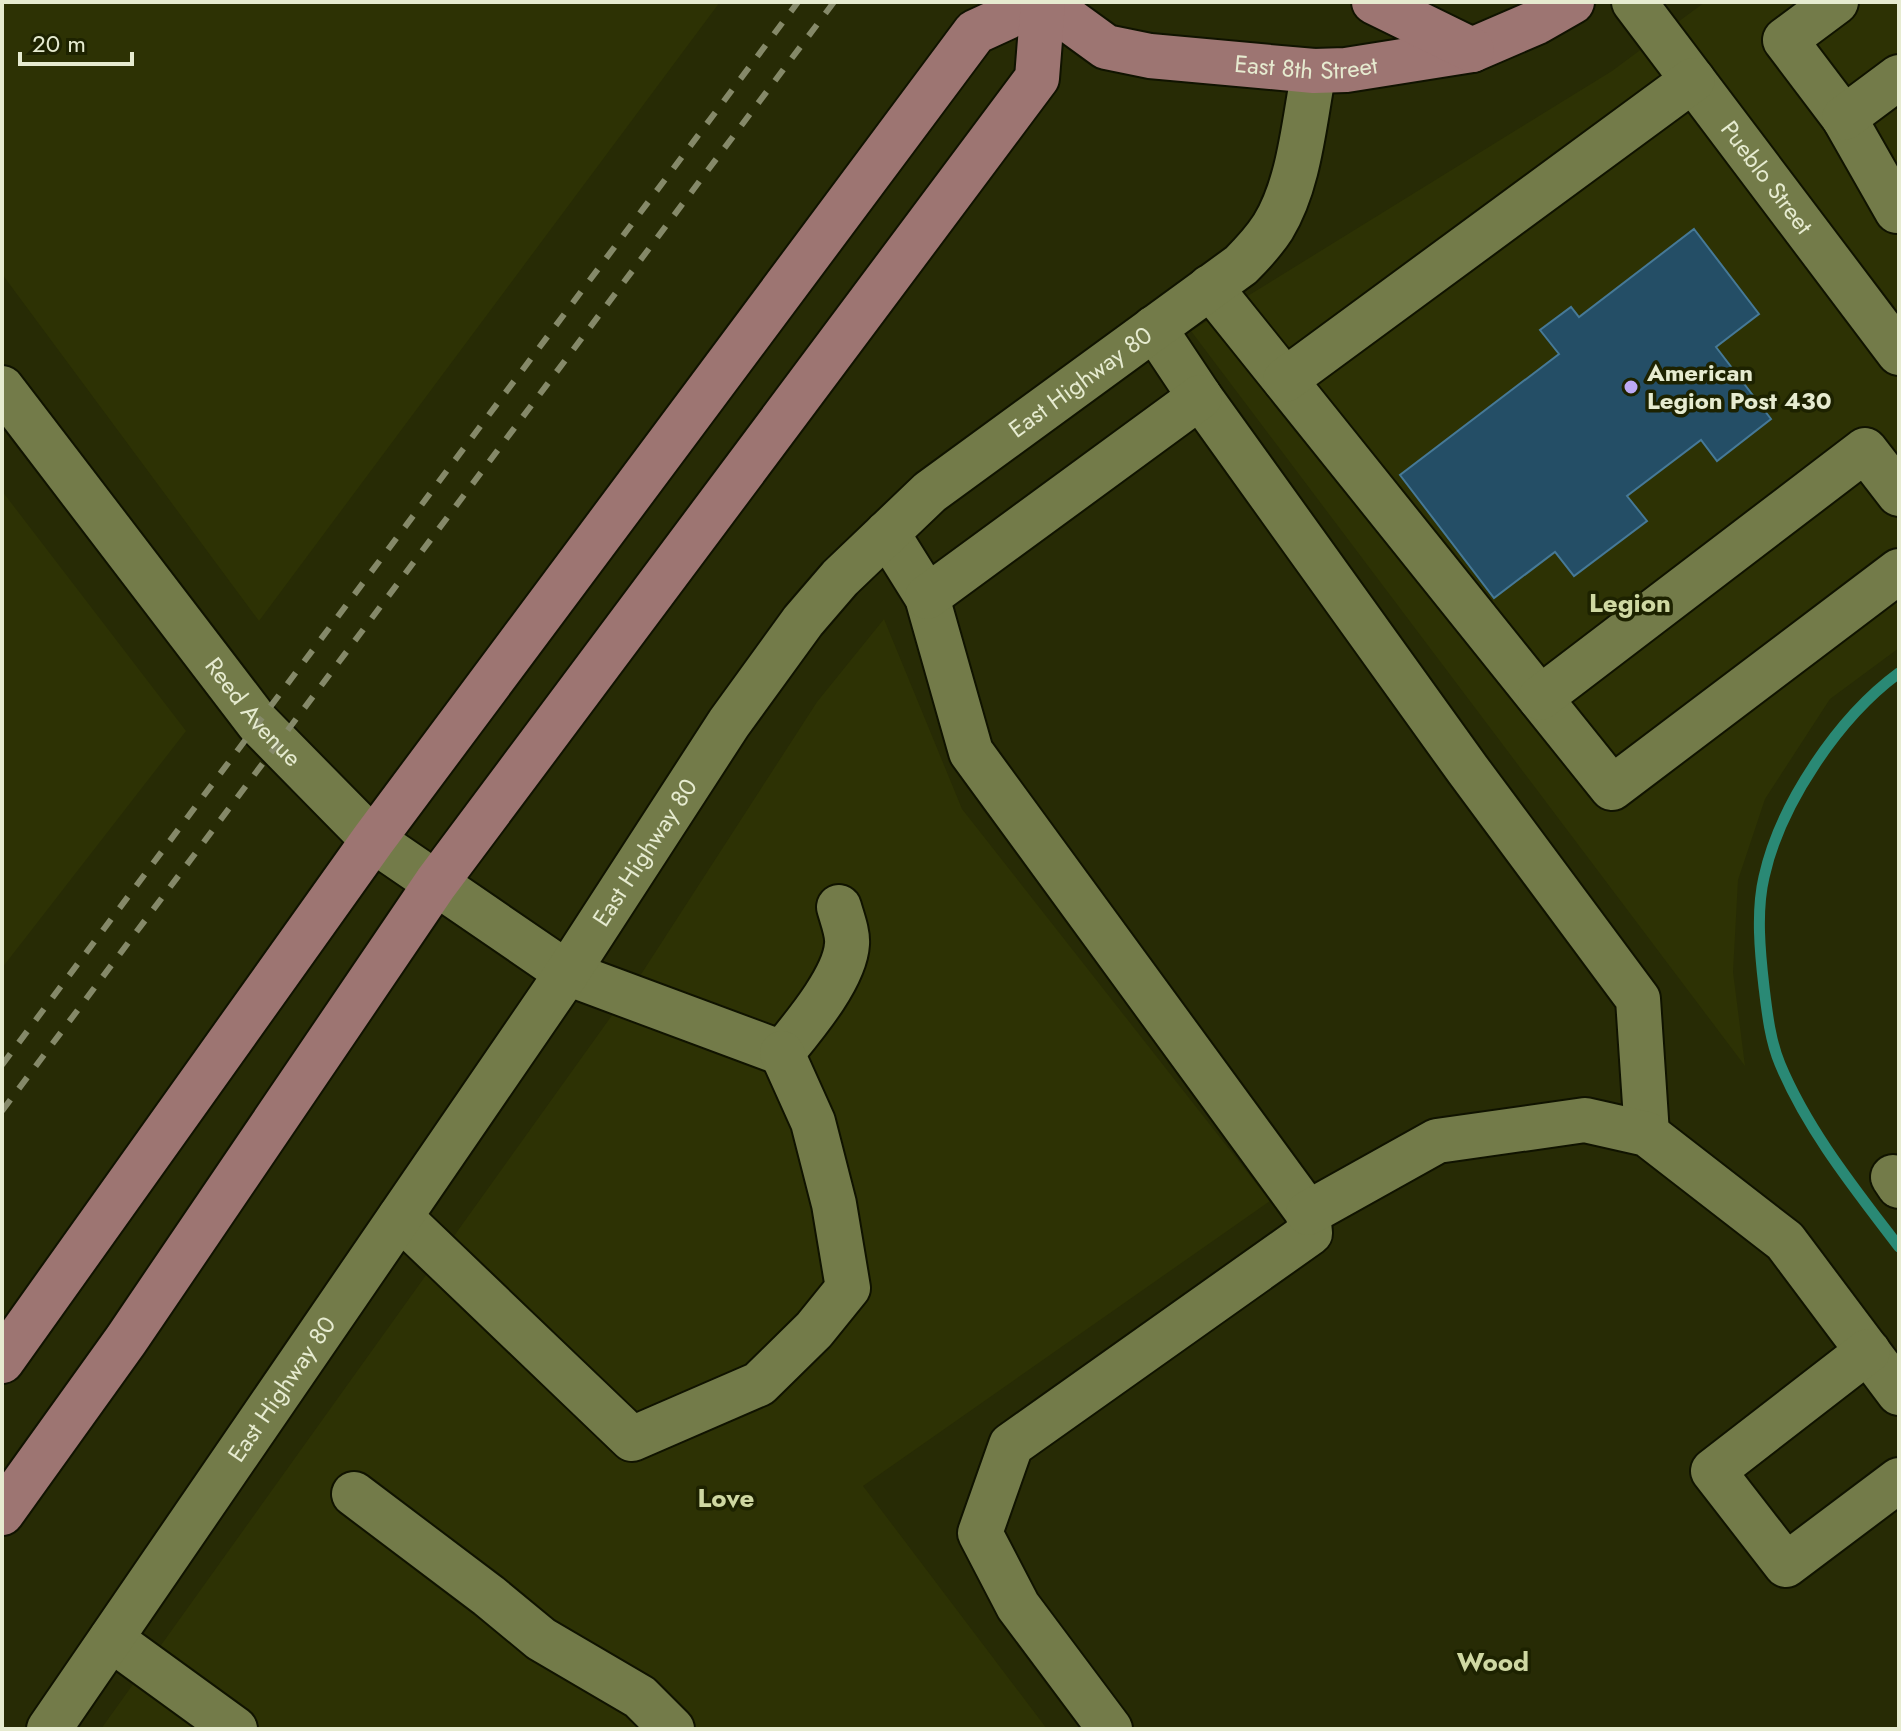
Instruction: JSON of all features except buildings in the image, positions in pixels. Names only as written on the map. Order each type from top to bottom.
[{"type":"main road","name":"East 8th Street","points":[[1043,2],[1106,47],[1150,56],[1314,71],[1346,70],[1472,50],[1537,22],[1572,2]]},
{"type":"main road","points":[[2,1361],[373,840],[975,32],[1043,2],[1037,78],[436,883],[126,1340],[2,1513]]},
{"type":"main road","points":[[1374,2],[1472,50]]},
{"type":"street","name":"Pueblo Street","points":[[1634,2],[1899,353]]},
{"type":"street","points":[[1836,2],[1785,40],[1844,118],[1898,211]]},
{"type":"street","name":"East Highway 80","points":[[49,1729],[567,973],[766,669],[840,578],[930,492],[1241,265],[1263,242],[1284,207],[1293,181],[1314,71]]},
{"type":"street","points":[[1844,118],[1899,77]]},
{"type":"street","points":[[1285,380],[1693,80]]},
{"type":"street","points":[[1210,287],[1612,788],[1899,571]]},
{"type":"street","points":[[1154,328],[1200,397],[1468,770],[1638,999],[1647,1134]]},
{"type":"street","name":"Reed Avenue","points":[[2,388],[258,723],[373,840],[567,973],[782,1053]]},
{"type":"street","points":[[927,597],[1200,397]]},
{"type":"street","points":[[1540,698],[1865,450],[1896,484]]},
{"type":"street","points":[[887,533],[927,597],[971,752],[1308,1213],[1310,1233],[1011,1445],[980,1533],[1018,1606],[1110,1729]]},
{"type":"street","points":[[400,1217],[632,1439],[759,1384],[814,1330],[848,1288],[834,1204],[813,1122],[782,1053],[813,1016],[835,980],[847,944],[839,907]]},
{"type":"street","points":[[1308,1213],[1437,1141],[1585,1120],[1647,1134],[1785,1241],[1899,1393]]},
{"type":"street","points":[[1868,1351],[1713,1471],[1786,1565],[1899,1480]]},
{"type":"street","points":[[354,1494],[478,1587],[541,1639],[640,1697],[672,1729]]},
{"type":"street","points":[[111,1639],[235,1729]]},
{"type":"shaded area","points":[[2,2],[720,2],[259,621],[2,274]]},
{"type":"shaded area","points":[[1705,2],[1899,2],[1899,648],[1830,699],[1765,799],[1738,880],[1733,972],[1745,1066],[1191,331],[1612,71]]},
{"type":"shaded area","points":[[2,491],[186,731],[2,968]]},
{"type":"shaded area","points":[[884,619],[962,809],[1270,1201],[863,1486],[1047,1729],[101,1729],[638,979],[817,702]]},
{"type":"waterway","points":[[1899,673],[1855,713],[1815,764],[1798,792],[1772,849],[1764,877],[1759,918],[1766,1006],[1780,1064],[1818,1136],[1899,1247]]},
{"type":"railway","points":[[2,1065],[798,2]]},
{"type":"railway","points":[[2,1111],[834,2]]},
{"type":"place","name":"American Legion Post 430","points":[[1631,387]]},
{"type":"district","name":"Legion","points":[[1630,603]]},
{"type":"district","name":"Love","points":[[726,1498]]},
{"type":"district","name":"Wood","points":[[1493,1662]]}]
